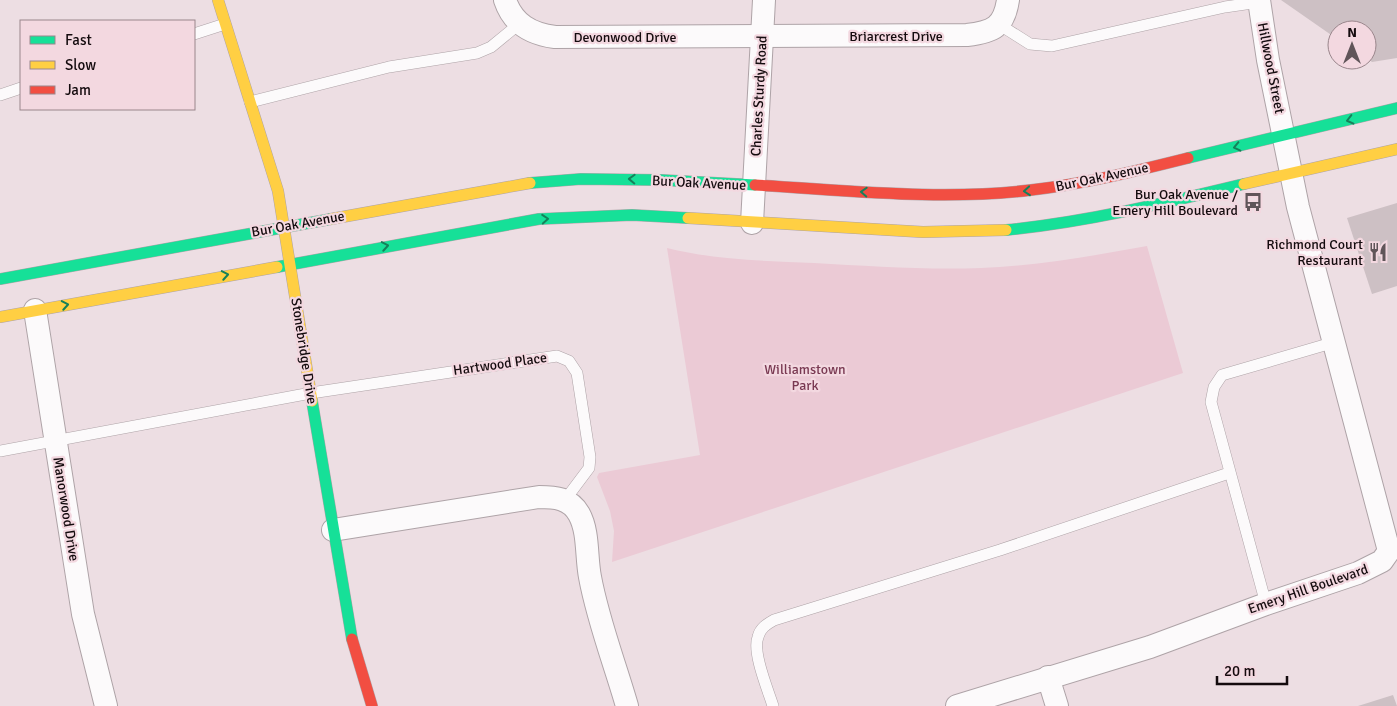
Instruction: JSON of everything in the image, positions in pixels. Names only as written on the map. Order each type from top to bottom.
[{"type":"street","name":"Stonebridge Drive","points":[[218,0],[278,191],[350,631],[372,706]]},
{"type":"street","points":[[505,0],[512,16],[519,24]]},
{"type":"street","name":"Charles Sturdy Road","points":[[752,223],[764,0]]},
{"type":"street","points":[[1000,25],[1006,13],[1008,0]]},
{"type":"street","name":"Hillwood Street","points":[[1259,1],[1268,60],[1284,136]]},
{"type":"street","name":"Devonwood Drive","points":[[519,24],[536,34],[555,37],[763,36]]},
{"type":"street","name":"Briarcrest Drive","points":[[763,36],[968,35],[985,33],[1000,25]]},
{"type":"street","name":"Bur Oak Avenue","points":[[0,279],[538,182],[619,179],[931,194],[1032,190],[1122,174],[1397,108]]},
{"type":"street","name":"Emery Hill Boulevard","points":[[957,706],[1150,647],[1372,567],[1382,561],[1389,551],[1298,207],[1284,136]]},
{"type":"street","points":[[0,317],[539,219],[632,215],[923,232],[1016,230],[1054,226],[1116,214],[1397,149]]},
{"type":"street","name":"Manorwood Drive","points":[[35,310],[83,614],[106,706]]},
{"type":"street","points":[[333,530],[539,497],[566,500],[579,515],[584,528],[590,579],[627,706]]},
{"type":"street","points":[[1048,677],[1056,706]]},
{"type":"lane","points":[[1000,25],[1030,44],[1052,46],[1259,1]]},
{"type":"lane","points":[[195,34],[226,24]]},
{"type":"lane","points":[[250,102],[389,67],[477,53],[491,47],[519,24]]},
{"type":"lane","points":[[0,95],[20,88]]},
{"type":"lane","points":[[1266,604],[1211,402],[1217,381],[1222,375],[1335,342]]},
{"type":"lane","name":"Hartwood Place","points":[[0,451],[310,393],[557,356],[569,361],[577,373],[590,458],[590,468],[566,500]]},
{"type":"lane","points":[[773,706],[756,648],[758,636],[764,626],[774,620],[1000,550],[1229,473]]},
{"type":"green space","name":"Williamstown Park","points":[[1147,246],[1183,373],[612,562],[614,531],[610,511],[597,477],[599,473],[700,455],[667,248],[703,255],[740,259],[897,267],[960,268],[1044,263]]},
{"type":"building","points":[[1281,0],[1397,0],[1397,58],[1377,61],[1377,20],[1327,20],[1327,32]]},
{"type":"building","name":"Richmond Court Restaurant","points":[[1397,203],[1397,286],[1372,294],[1347,218]]},
{"type":"building","points":[[1393,695],[1397,706],[1358,706]]},
{"type":"traffic: fast","points":[[1188,158],[1397,108]]},
{"type":"traffic: fast","points":[[530,183],[581,179],[661,180],[755,185]]},
{"type":"traffic: fast","points":[[1006,230],[1096,217],[1244,184]]},
{"type":"traffic: fast","points":[[277,267],[539,219],[632,215],[688,218]]},
{"type":"traffic: fast","points":[[0,279],[331,219]]},
{"type":"traffic: fast","points":[[312,401],[352,639]]},
{"type":"traffic: slow","points":[[218,0],[278,191],[312,401]]},
{"type":"traffic: slow","points":[[1244,184],[1397,149]]},
{"type":"traffic: slow","points":[[331,219],[530,183]]},
{"type":"traffic: slow","points":[[688,218],[923,232],[1006,230]]},
{"type":"traffic: slow","points":[[0,317],[277,267]]},
{"type":"traffic: jam","points":[[755,185],[893,194],[962,195],[997,193],[1090,181],[1188,158]]},
{"type":"traffic: jam","points":[[352,639],[372,706]]},
{"type":"place","name":"Bur Oak Avenue / Emery Hill Boulevard","points":[[1253,202]]},
{"type":"place","name":"Richmond Court Restaurant","points":[[1378,252]]}]
